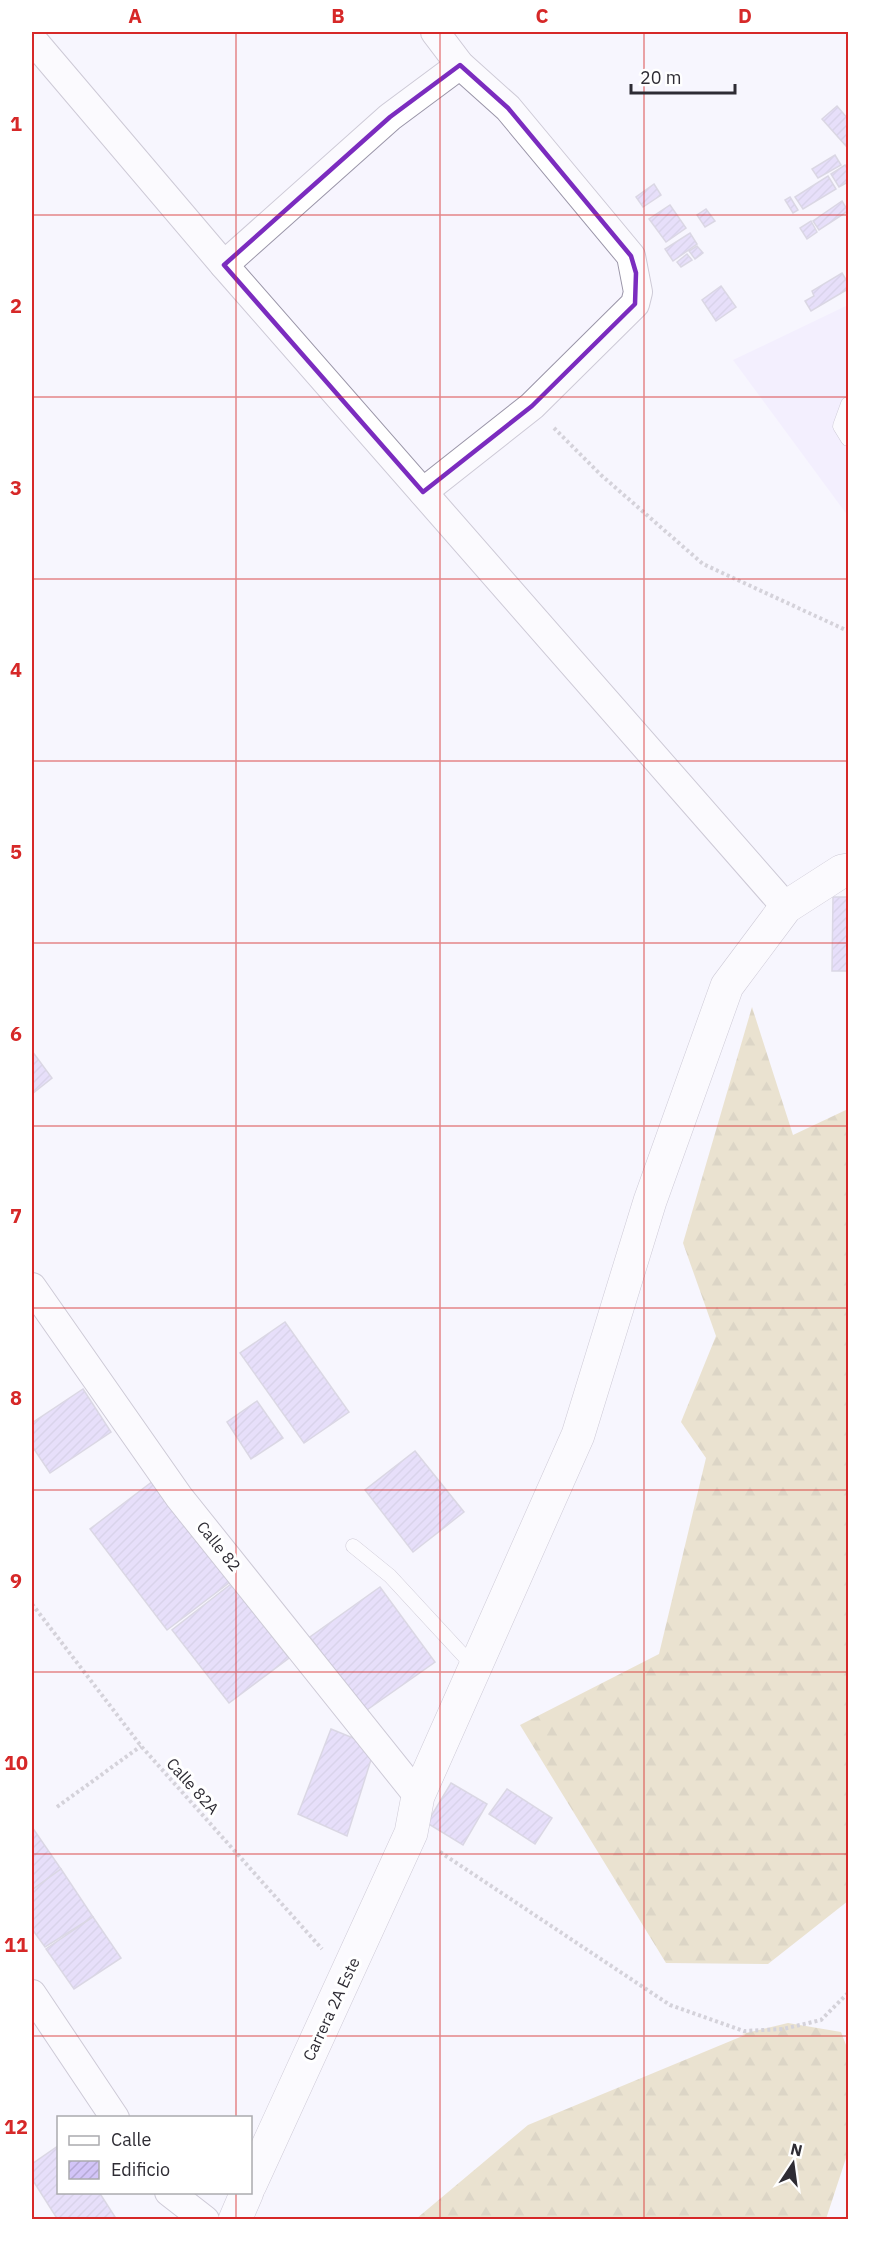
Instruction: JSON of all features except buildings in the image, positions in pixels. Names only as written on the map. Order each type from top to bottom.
[{"type":"street","points":[[423,492],[532,406],[635,304],[638,292],[631,256],[508,108],[460,65],[435,32]]},
{"type":"street","points":[[32,39],[224,265],[786,906],[846,867]]},
{"type":"street","points":[[224,265],[390,117],[460,65]]},
{"type":"street","name":"Carrera 2A Este","points":[[252,2181],[411,1833],[418,1796],[578,1435],[650,1201],[727,986],[786,906]]},
{"type":"street","name":"Calle 82","points":[[32,1287],[179,1497],[418,1796]]},
{"type":"street","points":[[32,1994],[114,2116]]},
{"type":"street","points":[[170,2194],[205,2220]]},
{"type":"street","points":[[235,2220],[247,2194]]},
{"type":"lane","points":[[849,404],[840,426],[849,438]]},
{"type":"lane","points":[[353,1546],[390,1576],[475,1668]]},
{"type":"path","points":[[532,406],[601,475],[703,564],[849,631]]},
{"type":"path","name":"Calle 82A","points":[[32,1604],[141,1746],[346,1976]]},
{"type":"path","points":[[57,1807],[141,1746]]},
{"type":"path","points":[[411,1833],[669,2005],[744,2031],[783,2029],[821,2020],[849,1993]]},
{"type":"highlighted area","points":[[460,65],[508,108],[631,256],[636,273],[635,304],[532,406],[423,492],[224,265],[390,117]]},
{"type":"shaded area","points":[[848,305],[848,516],[733,360]]},
{"type":"green space","points":[[752,1007],[793,1135],[848,1109],[848,1901],[768,1964],[666,1963],[520,1725],[659,1654],[706,1458],[681,1422],[716,1336],[683,1243]]},
{"type":"green space","points":[[788,2023],[841,2032],[848,2050],[848,2152],[826,2219],[416,2219],[528,2125],[745,2035],[742,2034]]}]
